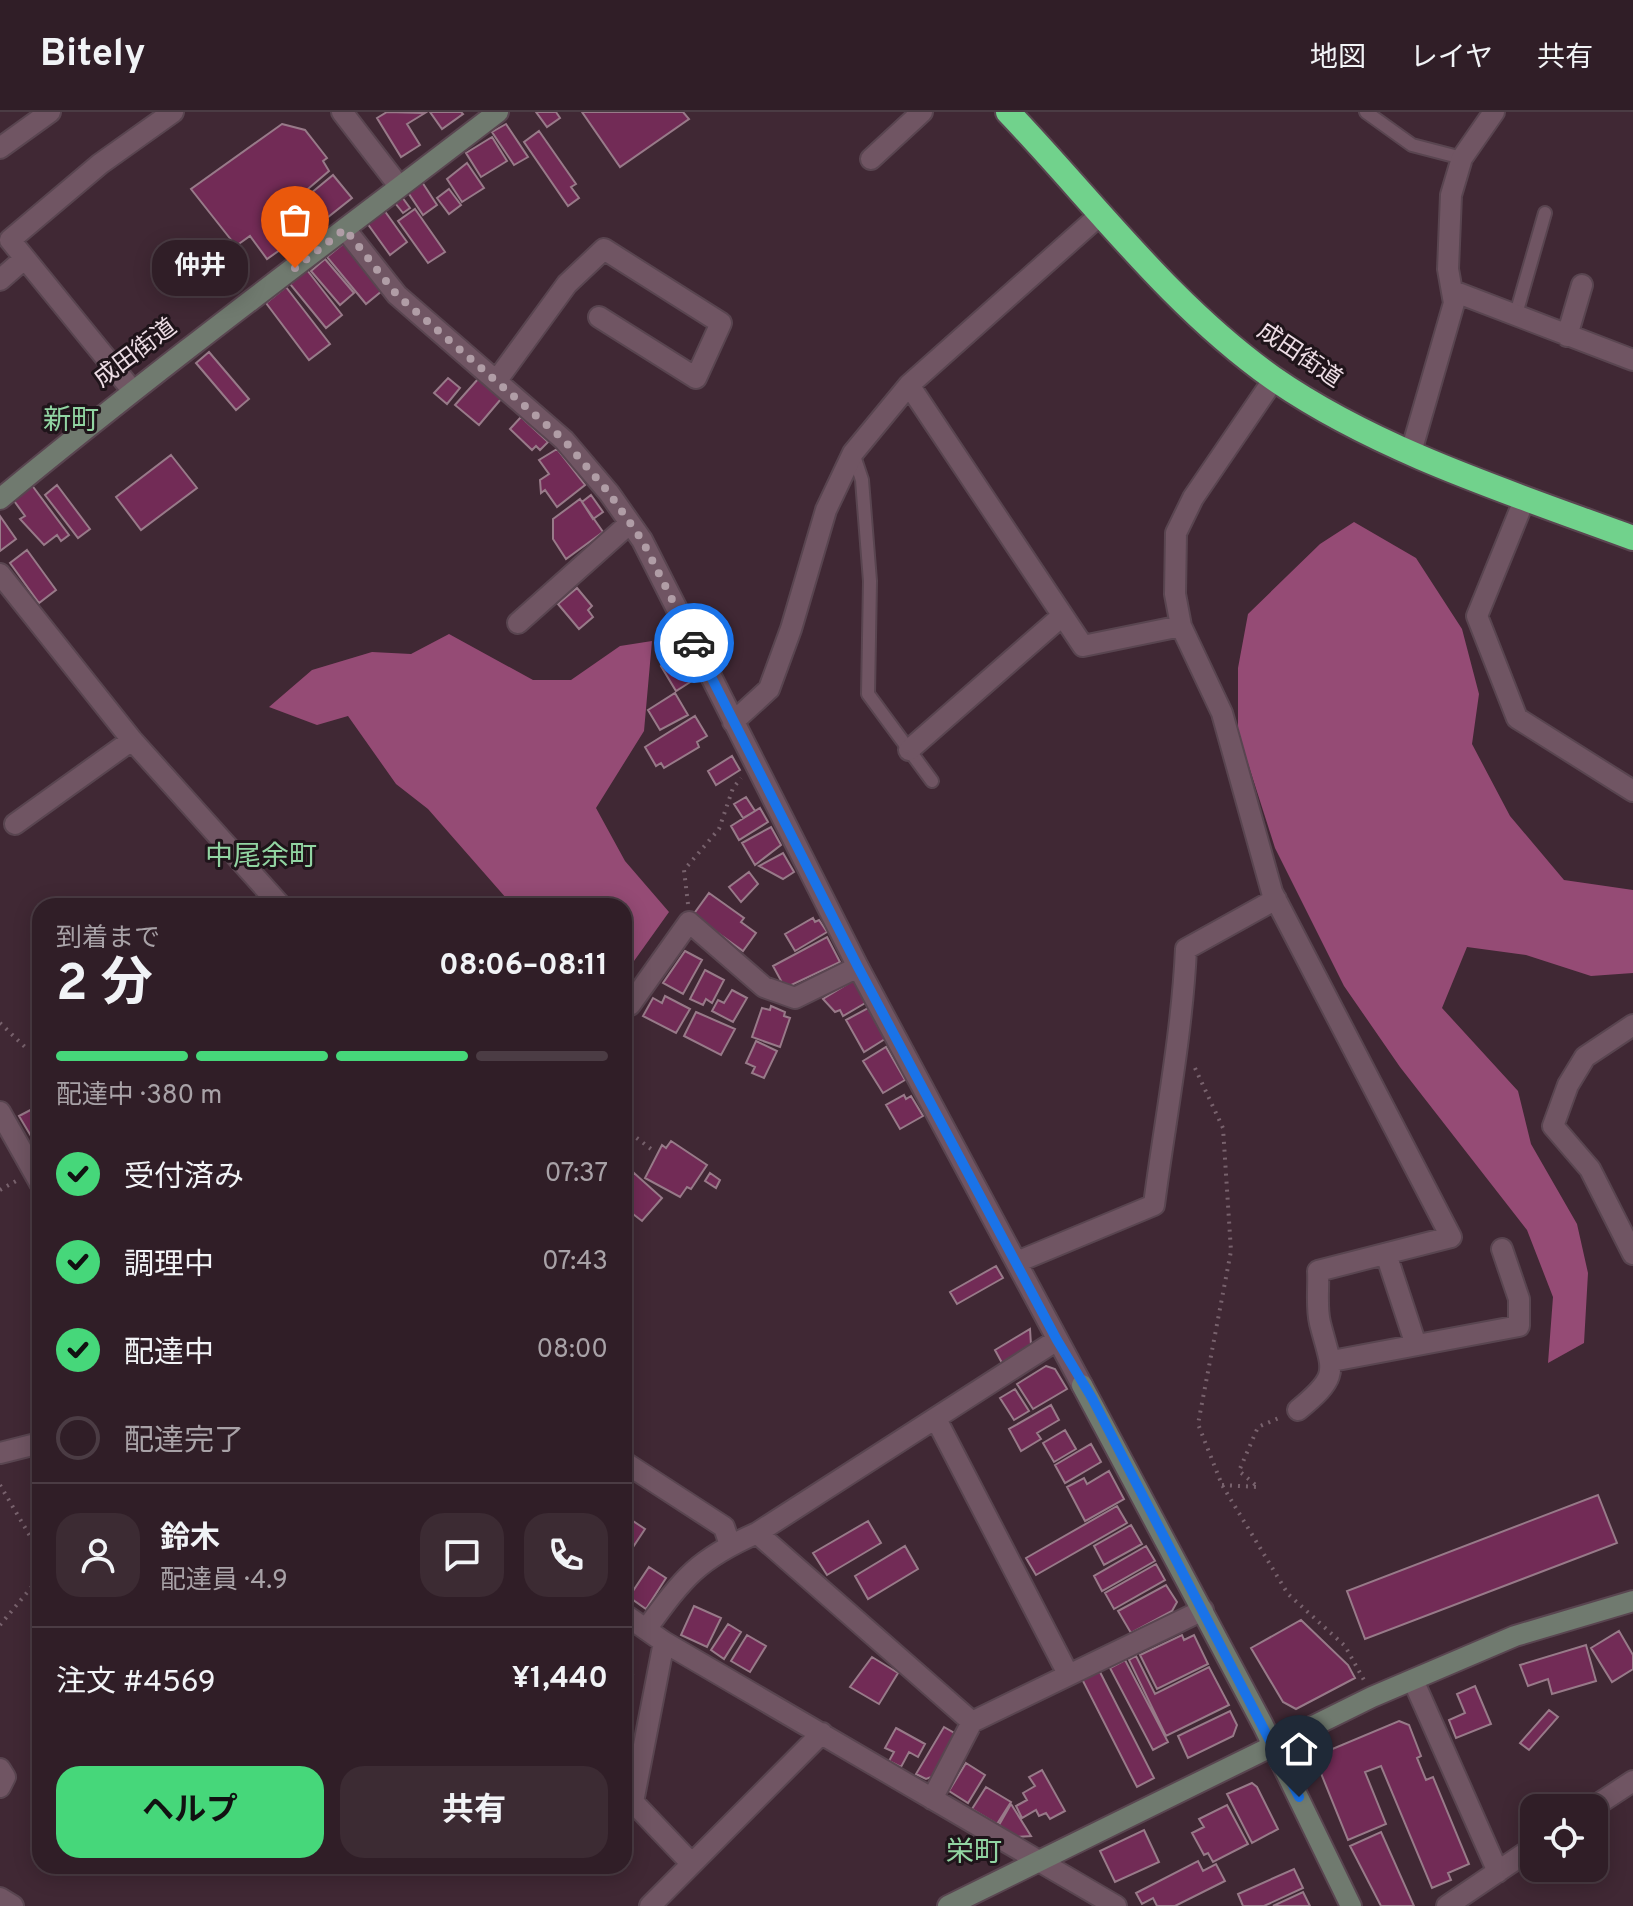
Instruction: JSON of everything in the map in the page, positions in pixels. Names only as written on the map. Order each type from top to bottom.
[{"type":"highway","name":"成田街道","points":[[1008,112],[1101,214],[1227,342],[1274,379],[1315,404],[1411,452],[1633,538]]},
{"type":"street","points":[[0,148],[50,112]]},
{"type":"street","points":[[132,390],[32,263],[24,259],[10,240],[100,164],[173,112]]},
{"type":"street","points":[[342,112],[399,186]]},
{"type":"street","name":"成田街道","points":[[0,499],[132,390],[221,327],[498,112]]},
{"type":"street","points":[[871,159],[922,112]]},
{"type":"street","points":[[1411,452],[1454,303],[1448,269],[1451,195],[1462,158],[1494,112]]},
{"type":"street","points":[[733,722],[769,689],[791,629],[826,510],[853,453],[909,385],[1101,214]]},
{"type":"street","points":[[345,229],[397,295],[564,440],[642,540],[753,765],[858,967],[1274,1745],[1351,1906]]},
{"type":"street","points":[[497,380],[567,284],[604,249],[721,323],[696,378],[599,317]]},
{"type":"street","points":[[0,280],[24,259]]},
{"type":"street","points":[[1567,336],[1582,285]]},
{"type":"street","points":[[1453,291],[1633,360]]},
{"type":"street","points":[[1274,379],[1193,498],[1176,533],[1175,594],[1181,626],[1222,713],[1276,899],[1451,1237],[1318,1271],[1319,1320],[1332,1361],[1332,1371],[1318,1394],[1298,1410]]},
{"type":"street","points":[[909,385],[1083,646],[1181,626]]},
{"type":"street","points":[[1525,498],[1477,616],[1517,718],[1633,791]]},
{"type":"street","points":[[518,623],[630,523]]},
{"type":"street","points":[[0,574],[132,740],[274,898]]},
{"type":"street","points":[[909,750],[1062,616]]},
{"type":"street","points":[[15,824],[132,740]]},
{"type":"street","points":[[1017,1262],[1154,1205],[1169,1084],[1180,1033],[1186,949],[1276,899]]},
{"type":"street","points":[[632,1002],[689,922],[764,987],[795,998],[858,967]]},
{"type":"street","points":[[1633,1025],[1585,1057],[1568,1085],[1553,1126],[1590,1169],[1633,1254]]},
{"type":"street","points":[[0,1112],[32,1169]]},
{"type":"street","points":[[1332,1361],[1519,1326],[1519,1299],[1502,1249]]},
{"type":"street","points":[[1386,1254],[1416,1345]]},
{"type":"street","points":[[647,1628],[687,1573],[730,1545],[757,1533],[1057,1340]]},
{"type":"street","points":[[936,1419],[1068,1674]]},
{"type":"street","points":[[0,1453],[32,1445]]},
{"type":"street","points":[[632,1467],[724,1527],[730,1545]]},
{"type":"street","points":[[757,1533],[972,1722]]},
{"type":"street","points":[[948,1906],[1372,1697],[1515,1636],[1633,1601]]},
{"type":"street","points":[[932,1799],[972,1722],[1203,1610]]},
{"type":"street","points":[[632,1619],[664,1642],[1116,1906]]},
{"type":"street","points":[[664,1642],[633,1802],[691,1863]]},
{"type":"street","points":[[1413,1680],[1498,1872]]},
{"type":"street","points":[[650,1906],[822,1733]]},
{"type":"street","points":[[0,1769],[5,1777],[0,1787]]},
{"type":"street","points":[[1608,1797],[1633,1781]]},
{"type":"street","points":[[1447,1906],[1520,1857]]},
{"type":"street","points":[[0,1898],[13,1906]]},
{"type":"lane","points":[[1366,112],[1412,145],[1462,158]]},
{"type":"lane","points":[[1516,314],[1545,213]]},
{"type":"lane","points":[[853,453],[862,480],[870,581],[868,694],[932,781]]},
{"type":"path","points":[[689,922],[684,870],[719,829],[733,788],[753,765]]},
{"type":"path","points":[[0,1023],[26,1048]]},
{"type":"path","points":[[1180,1033],[1223,1128],[1231,1251],[1198,1424],[1222,1485],[1288,1594],[1345,1646],[1372,1697]]},
{"type":"path","points":[[632,1134],[651,1149]]},
{"type":"path","points":[[1222,1485],[1258,1487],[1239,1471],[1258,1427],[1298,1410]]},
{"type":"path","points":[[0,1485],[32,1539]]},
{"type":"path","points":[[0,1625],[32,1587]]},
{"type":"shaded area","points":[[1354,522],[1416,558],[1462,629],[1479,694],[1472,744],[1510,816],[1564,880],[1633,890],[1633,973],[1591,976],[1526,955],[1467,947],[1442,1008],[1518,1091],[1531,1144],[1577,1224],[1588,1273],[1584,1343],[1548,1363],[1553,1297],[1527,1230],[1400,1067],[1344,986],[1275,848],[1238,732],[1238,668],[1248,614],[1320,544]]},
{"type":"shaded area","points":[[449,634],[533,680],[571,680],[620,646],[652,641],[644,731],[596,808],[625,861],[669,912],[632,964],[632,898],[506,898],[428,809],[396,784],[348,716],[317,725],[269,707],[312,670],[372,652],[411,654]]},
{"type":"building","points":[[387,112],[425,113],[407,124],[420,145],[401,157],[377,118]]},
{"type":"building","points":[[430,112],[461,112],[463,114],[442,129]]},
{"type":"building","points":[[536,112],[556,112],[560,118],[547,127]]},
{"type":"building","points":[[582,112],[683,112],[689,119],[620,167]]},
{"type":"building","points":[[282,124],[305,130],[327,158],[323,161],[329,171],[289,205],[305,223],[300,236],[267,259],[250,236],[236,246],[191,189]]},
{"type":"building","points":[[506,124],[528,157],[514,165],[492,132]]},
{"type":"building","points":[[539,131],[576,184],[571,187],[579,198],[568,206],[524,142]]},
{"type":"building","points":[[492,137],[507,161],[481,177],[466,153]]},
{"type":"building","points":[[467,163],[484,188],[462,202],[447,179]]},
{"type":"building","points":[[333,175],[352,198],[318,225],[299,203]]},
{"type":"building","points":[[422,182],[437,205],[423,215],[407,191]]},
{"type":"building","points":[[449,189],[461,205],[449,214],[437,198]]},
{"type":"building","points":[[402,197],[410,208],[403,213],[395,203]]},
{"type":"building","points":[[415,209],[445,252],[428,263],[398,221]]},
{"type":"building","points":[[384,210],[407,242],[390,255],[367,223]]},
{"type":"building","points":[[344,243],[383,290],[366,304],[327,257]]},
{"type":"building","points":[[325,259],[354,293],[340,305],[311,271]]},
{"type":"building","points":[[307,270],[342,315],[326,328],[290,284]]},
{"type":"building","points":[[286,287],[330,344],[309,360],[266,303]]},
{"type":"building","points":[[209,352],[249,399],[236,410],[196,363]]},
{"type":"building","points":[[448,378],[460,388],[447,404],[434,393]]},
{"type":"building","points":[[478,379],[501,399],[479,425],[455,405]]},
{"type":"building","points":[[521,417],[548,442],[540,450],[536,446],[532,450],[510,429]]},
{"type":"building","points":[[557,449],[585,485],[557,507],[545,490],[541,493],[540,480],[549,474],[539,460]]},
{"type":"building","points":[[171,455],[197,488],[141,530],[116,497]]},
{"type":"building","points":[[31,484],[69,535],[61,541],[57,535],[44,545],[20,519],[25,516],[12,498]]},
{"type":"building","points":[[57,485],[90,529],[78,538],[45,495]]},
{"type":"building","points":[[591,495],[603,512],[593,519],[582,502]]},
{"type":"building","points":[[580,499],[603,532],[566,559],[553,539],[553,519]]},
{"type":"building","points":[[0,516],[16,539],[0,551]]},
{"type":"building","points":[[27,550],[56,590],[39,603],[10,563]]},
{"type":"building","points":[[577,588],[592,606],[588,610],[593,617],[579,629],[558,604]]},
{"type":"building","points":[[680,655],[695,679],[676,691],[661,666]]},
{"type":"building","points":[[675,693],[688,715],[660,730],[648,710]]},
{"type":"building","points":[[695,716],[707,736],[697,742],[699,747],[664,768],[661,763],[656,766],[645,747]]},
{"type":"building","points":[[732,756],[740,770],[716,785],[708,771]]},
{"type":"building","points":[[746,797],[755,811],[743,818],[734,804]]},
{"type":"building","points":[[760,808],[768,822],[739,840],[731,826]]},
{"type":"building","points":[[771,827],[781,845],[755,865],[742,843]]},
{"type":"building","points":[[783,853],[794,872],[783,879],[759,866]]},
{"type":"building","points":[[749,872],[758,884],[741,902],[729,887]]},
{"type":"building","points":[[709,893],[744,918],[741,922],[756,933],[743,951],[693,915]]},
{"type":"building","points":[[813,918],[815,922],[819,920],[827,932],[795,951],[785,934]]},
{"type":"building","points":[[827,937],[840,962],[785,988],[773,966]]},
{"type":"building","points":[[685,951],[702,960],[683,994],[663,983]]},
{"type":"building","points":[[705,970],[724,980],[712,1003],[706,999],[703,1005],[690,999]]},
{"type":"building","points":[[854,980],[867,1002],[843,1016],[840,1010],[835,1012],[823,999]]},
{"type":"building","points":[[732,990],[747,998],[733,1022],[712,1011],[718,1000],[724,1003]]},
{"type":"building","points":[[665,996],[690,1009],[676,1033],[643,1016],[653,998],[662,1003]]},
{"type":"building","points":[[771,1006],[785,1012],[784,1016],[790,1018],[780,1047],[752,1037],[762,1008],[770,1010]]},
{"type":"building","points":[[868,1008],[885,1039],[864,1052],[846,1020]]},
{"type":"building","points":[[696,1012],[735,1029],[721,1055],[684,1036]]},
{"type":"building","points":[[756,1041],[777,1051],[764,1078],[752,1073],[755,1067],[746,1063]]},
{"type":"building","points":[[886,1047],[905,1080],[883,1093],[863,1061]]},
{"type":"building","points":[[904,1095],[906,1099],[911,1096],[923,1116],[900,1129],[886,1105]]},
{"type":"building","points":[[32,1109],[32,1138],[19,1116]]},
{"type":"building","points":[[671,1141],[707,1165],[691,1189],[687,1187],[680,1197],[645,1178],[662,1145],[666,1148]]},
{"type":"building","points":[[634,1173],[662,1198],[642,1221],[632,1213]]},
{"type":"building","points":[[710,1173],[720,1180],[716,1188],[705,1181]]},
{"type":"building","points":[[996,1266],[1003,1278],[957,1304],[950,1292]]},
{"type":"building","points":[[1030,1329],[1031,1345],[1002,1363],[995,1350]]},
{"type":"building","points":[[1046,1366],[1055,1369],[1067,1389],[1033,1409],[1017,1384]]},
{"type":"building","points":[[1015,1389],[1029,1411],[1014,1420],[1000,1398]]},
{"type":"building","points":[[1051,1405],[1059,1420],[1037,1433],[1041,1439],[1021,1451],[1009,1429]]},
{"type":"building","points":[[1065,1430],[1076,1449],[1054,1462],[1043,1443]]},
{"type":"building","points":[[1091,1444],[1101,1462],[1065,1483],[1055,1465]]},
{"type":"building","points":[[1109,1471],[1124,1499],[1085,1521],[1067,1487],[1084,1478],[1087,1484]]},
{"type":"building","points":[[1598,1495],[1617,1543],[1365,1639],[1347,1591]]},
{"type":"building","points":[[1117,1506],[1127,1523],[1036,1575],[1026,1558]]},
{"type":"building","points":[[632,1520],[645,1529],[632,1546]]},
{"type":"building","points":[[868,1521],[881,1543],[827,1575],[813,1553]]},
{"type":"building","points":[[1131,1525],[1142,1544],[1104,1565],[1094,1546]]},
{"type":"building","points":[[905,1546],[918,1569],[868,1599],[855,1576]]},
{"type":"building","points":[[1146,1546],[1155,1561],[1102,1591],[1094,1576]]},
{"type":"building","points":[[1156,1564],[1165,1580],[1114,1609],[1105,1593]]},
{"type":"building","points":[[649,1567],[666,1578],[646,1609],[632,1599],[632,1592]]},
{"type":"building","points":[[1166,1585],[1177,1602],[1172,1611],[1131,1633],[1118,1611]]},
{"type":"building","points":[[694,1606],[721,1618],[707,1647],[681,1635]]},
{"type":"building","points":[[1301,1620],[1348,1665],[1355,1678],[1296,1709],[1283,1702],[1251,1648]]},
{"type":"building","points":[[728,1624],[741,1632],[724,1659],[711,1650]]},
{"type":"building","points":[[1619,1631],[1633,1655],[1633,1669],[1612,1682],[1591,1648]]},
{"type":"building","points":[[747,1635],[766,1646],[750,1672],[731,1661]]},
{"type":"building","points":[[1182,1635],[1184,1640],[1194,1635],[1208,1664],[1157,1689],[1140,1655]]},
{"type":"building","points":[[1586,1645],[1596,1681],[1552,1694],[1548,1679],[1528,1686],[1520,1665]]},
{"type":"building","points":[[1136,1656],[1155,1694],[1209,1667],[1229,1705],[1166,1736],[1129,1660]]},
{"type":"building","points":[[872,1657],[898,1673],[879,1704],[850,1687]]},
{"type":"building","points":[[1125,1660],[1168,1742],[1153,1750],[1110,1668]]},
{"type":"building","points":[[1099,1670],[1154,1778],[1137,1787],[1082,1679]]},
{"type":"building","points":[[1475,1686],[1491,1724],[1456,1738],[1449,1720],[1465,1713],[1457,1694]]},
{"type":"building","points":[[1549,1710],[1558,1717],[1529,1750],[1520,1743]]},
{"type":"building","points":[[1230,1711],[1237,1725],[1233,1736],[1188,1758],[1178,1736]]},
{"type":"building","points":[[1399,1721],[1409,1725],[1426,1780],[1433,1777],[1469,1864],[1448,1873],[1451,1880],[1432,1888],[1381,1766],[1365,1772],[1386,1824],[1348,1840],[1316,1761],[1318,1755]]},
{"type":"building","points":[[944,1727],[956,1734],[934,1776],[926,1779],[916,1774]]},
{"type":"building","points":[[896,1728],[925,1744],[918,1757],[909,1752],[901,1767],[889,1761],[894,1752],[885,1748]]},
{"type":"building","points":[[966,1763],[985,1775],[968,1803],[949,1791]]},
{"type":"building","points":[[1042,1770],[1065,1811],[1050,1819],[1046,1813],[1039,1816],[1036,1810],[1022,1818],[1016,1806],[1027,1800],[1023,1793],[1035,1786],[1029,1777]]},
{"type":"building","points":[[1252,1783],[1278,1829],[1252,1843],[1227,1794]]},
{"type":"building","points":[[986,1787],[1011,1802],[997,1824],[972,1809]]},
{"type":"building","points":[[1011,1804],[1031,1836],[1015,1837],[999,1825]]},
{"type":"building","points":[[1227,1805],[1248,1844],[1213,1862],[1208,1853],[1204,1855],[1192,1833],[1204,1827],[1199,1819]]},
{"type":"building","points":[[1144,1830],[1159,1862],[1115,1882],[1100,1851]]},
{"type":"building","points":[[1381,1832],[1414,1906],[1381,1906],[1350,1846]]},
{"type":"building","points":[[1198,1861],[1203,1871],[1216,1864],[1225,1881],[1175,1906],[1157,1906],[1153,1898],[1142,1904],[1136,1893]]},
{"type":"building","points":[[1294,1869],[1303,1888],[1264,1906],[1243,1906],[1238,1894]]},
{"type":"building","points":[[1303,1892],[1310,1906],[1273,1906]]},
{"type":"way so far","points":[[295,268],[345,229],[397,295],[444,339],[510,391],[564,440],[609,493],[642,540],[694,643]]},
{"type":"place","name":"仲井","points":[[295,268]]},
{"type":"district","name":"新町","points":[[71,422]]},
{"type":"district","name":"中尾余町","points":[[261,858]]},
{"type":"district","name":"栄町","points":[[974,1854]]},
{"type":"route","points":[[694,643],[753,765],[858,967],[1057,1340],[1092,1398],[1299,1797]]}]
